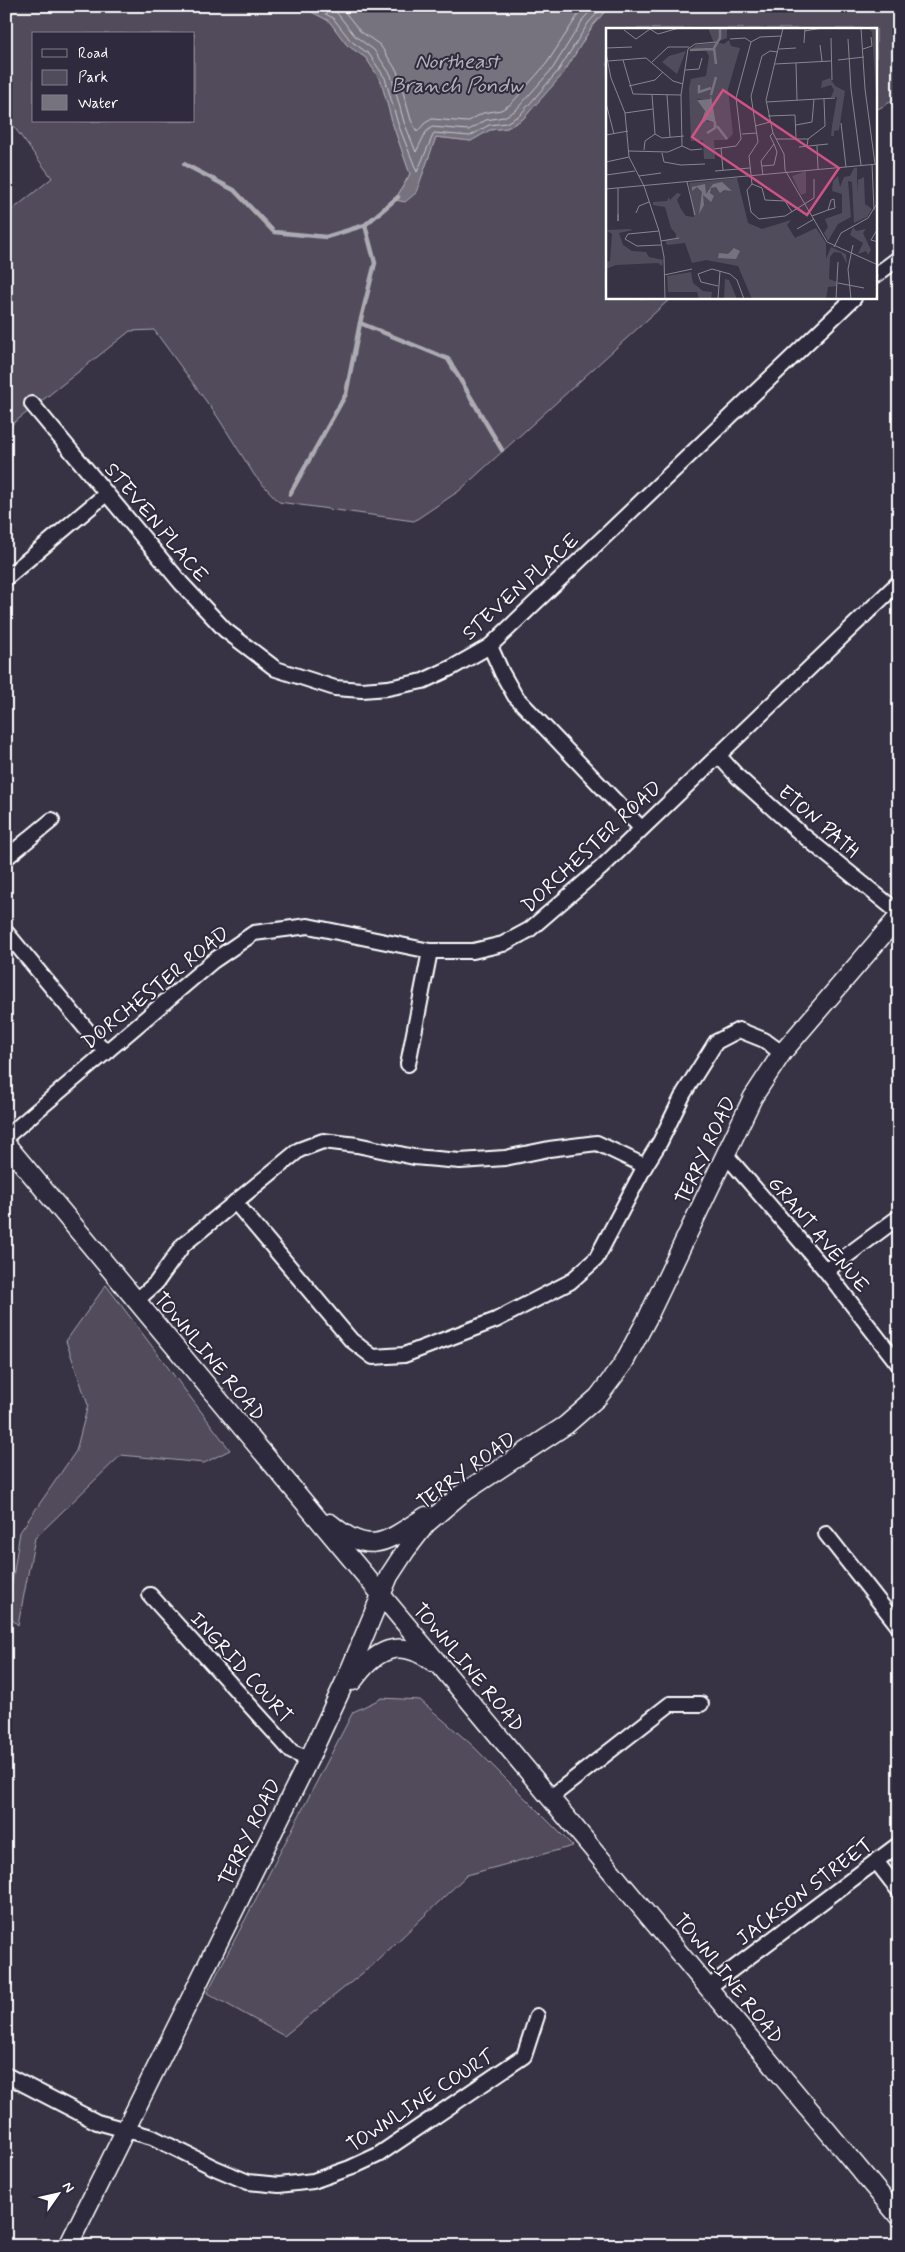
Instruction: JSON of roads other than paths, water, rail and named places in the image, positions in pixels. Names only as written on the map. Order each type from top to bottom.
[{"type":"street","points":[[878,274],[899,258]]},
{"type":"street","name":"STEVEN PLACE","points":[[32,404],[180,583],[224,630],[276,669],[335,688],[362,690],[388,688],[423,681],[453,668],[490,646],[853,299]]},
{"type":"street","points":[[6,578],[106,494]]},
{"type":"street","name":"DORCHESTER ROAD","points":[[6,1137],[213,961],[254,933],[308,926],[430,951],[473,951],[504,944],[529,930],[569,897],[899,582]]},
{"type":"street","points":[[490,646],[515,696],[641,828]]},
{"type":"street","name":"ETON PATH","points":[[718,755],[738,777],[792,826],[899,914]]},
{"type":"street","points":[[6,858],[52,820]]},
{"type":"street","name":"TERRY ROAD","points":[[68,2246],[309,1759],[347,1677],[381,1594],[406,1550],[426,1524],[460,1495],[566,1426],[598,1397],[623,1364],[648,1317],[754,1096],[782,1053],[899,914]]},
{"type":"street","points":[[6,932],[106,1053]]},
{"type":"street","points":[[408,1064],[430,951]]},
{"type":"street","points":[[235,1202],[351,1340],[373,1357],[404,1355],[496,1320],[570,1282],[596,1259],[645,1166],[660,1142],[684,1093],[716,1042],[739,1030],[764,1040],[782,1053]]},
{"type":"street","points":[[136,1301],[156,1283],[183,1245],[299,1150],[322,1141],[357,1144],[414,1156],[460,1161],[505,1158],[549,1149],[598,1143],[645,1166]]},
{"type":"street","name":"TOWNLINE ROAD","points":[[6,1144],[551,1797],[899,2218]]},
{"type":"street","name":"GRANT AVENUE","points":[[726,1154],[826,1271],[899,1365]]},
{"type":"street","points":[[826,1271],[899,1216]]},
{"type":"street","points":[[285,1479],[319,1514],[346,1536],[363,1543],[378,1543],[391,1539],[460,1495]]},
{"type":"street","points":[[826,1534],[899,1627]]},
{"type":"street","name":"INGRID COURT","points":[[150,1595],[292,1752],[309,1759]]},
{"type":"street","points":[[329,1716],[363,1666],[384,1650],[401,1649],[416,1652],[447,1673]]},
{"type":"street","points":[[551,1797],[670,1704],[701,1704]]},
{"type":"street","name":"JACKSON STREET","points":[[709,1988],[899,1844]]},
{"type":"street","points":[[876,1861],[899,1891]]},
{"type":"street","name":"TOWNLINE COURT","points":[[6,2075],[97,2122],[152,2137],[248,2182],[279,2185],[313,2181],[350,2168],[378,2155],[524,2056],[537,2016]]},
{"type":"water","name":"Northeast Branch Pondw","points":[[235,6],[610,6],[593,25],[563,74],[523,119],[507,128],[490,130],[471,141],[436,137],[416,193],[405,202],[395,200],[410,174],[393,125],[381,81],[366,58],[347,45],[329,21],[310,11],[284,7]]},
{"type":"waterway","points":[[184,164],[234,190],[274,232],[326,237],[365,225],[398,197]]},
{"type":"waterway","points":[[290,494],[346,394],[360,323],[375,263],[365,225]]},
{"type":"waterway","points":[[360,323],[448,359],[502,450]]}]
